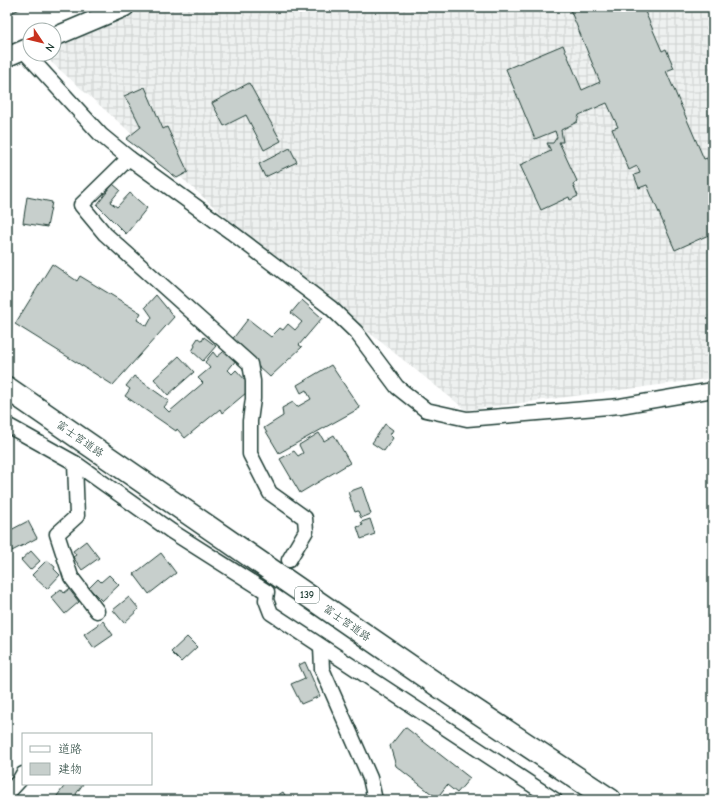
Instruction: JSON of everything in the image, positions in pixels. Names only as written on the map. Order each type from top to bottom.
[{"type":"highway","name":"富士宮道路","points":[[7,388],[449,693],[610,800]]},
{"type":"street","points":[[62,34],[125,7]]},
{"type":"street","points":[[20,51],[101,135],[129,158],[231,232],[331,308],[356,332],[397,387],[426,410],[467,418],[620,406],[713,390]]},
{"type":"street","points":[[129,158],[81,205],[105,234],[250,364],[254,381],[250,421],[250,454],[270,492],[305,518],[306,531],[289,560]]},
{"type":"street","points":[[7,425],[75,462],[171,531],[267,592],[266,600],[271,613],[555,800]]},
{"type":"street","points":[[75,462],[77,516],[57,534],[71,577],[97,611]]},
{"type":"street","points":[[321,647],[322,669],[370,778],[376,800]]},
{"type":"street","points":[[7,794],[22,776]]},
{"type":"shaded area","points":[[149,7],[713,7],[713,378],[466,410],[238,228],[51,62],[62,62],[62,45]]},
{"type":"building","points":[[7,7],[24,7],[7,15]]},
{"type":"building","points":[[569,7],[643,7],[662,51],[666,49],[674,68],[666,71],[704,159],[707,158],[713,171],[713,233],[675,250],[647,185],[639,188],[634,175],[640,173],[637,166],[629,170],[612,129],[618,127],[607,103],[579,115],[577,122],[561,130],[563,142],[559,142],[577,181],[573,184],[578,196],[570,200],[569,197],[541,210],[520,165],[551,151],[547,143],[553,143],[557,137],[555,131],[535,139],[506,69],[563,45],[582,90],[600,82]]},
{"type":"building","points":[[249,83],[281,141],[264,150],[246,115],[224,126],[212,103]]},
{"type":"building","points":[[145,87],[163,129],[167,127],[188,172],[177,178],[126,139],[141,127],[124,96]]},
{"type":"building","points":[[290,148],[297,162],[265,177],[259,164]]},
{"type":"building","points":[[113,184],[120,190],[110,202],[117,207],[130,193],[147,208],[126,234],[97,205]]},
{"type":"building","points":[[27,197],[52,202],[47,227],[23,223]]},
{"type":"building","points":[[52,264],[77,281],[80,276],[141,313],[137,320],[147,326],[152,317],[145,307],[156,295],[174,317],[113,385],[15,324]]},
{"type":"building","points":[[302,300],[322,318],[299,345],[302,347],[270,377],[231,341],[248,319],[271,337],[280,328],[283,330],[288,324],[295,330],[302,322],[291,313]]},
{"type":"building","points":[[204,337],[216,346],[203,361],[192,351],[198,338],[202,341]]},
{"type":"building","points":[[228,348],[237,359],[228,370],[232,374],[236,370],[247,382],[246,393],[222,413],[220,409],[185,438],[177,429],[176,431],[125,396],[130,389],[126,386],[134,376],[169,401],[164,407],[169,412],[203,383],[198,378],[210,368],[205,362],[213,352],[217,357]]},
{"type":"building","points":[[179,356],[194,372],[168,395],[154,379]]},
{"type":"building","points":[[331,365],[360,408],[279,453],[264,428],[283,416],[282,408],[293,402],[297,407],[311,399],[306,390],[301,393],[297,385]]},
{"type":"building","points":[[385,424],[393,430],[390,435],[393,438],[384,451],[372,443]]},
{"type":"building","points":[[319,433],[324,441],[334,435],[350,463],[300,493],[280,459],[294,451],[298,456],[303,453],[299,445]]},
{"type":"building","points":[[362,487],[371,514],[361,518],[358,511],[355,512],[348,492]]},
{"type":"building","points":[[370,519],[375,534],[361,539],[357,527],[363,525],[361,522]]},
{"type":"building","points":[[28,521],[37,538],[12,551],[7,542],[7,532]]},
{"type":"building","points":[[86,541],[99,558],[82,570],[73,557],[76,555],[73,551]]},
{"type":"building","points":[[31,551],[40,561],[30,570],[21,560]]},
{"type":"building","points":[[161,553],[176,573],[149,594],[134,574]]},
{"type":"building","points":[[47,560],[55,567],[54,569],[60,575],[47,589],[32,575]]},
{"type":"building","points":[[109,575],[119,585],[102,601],[89,588],[98,579],[101,582]]},
{"type":"building","points":[[61,589],[64,593],[69,589],[79,602],[65,614],[51,597]]},
{"type":"building","points":[[129,597],[139,609],[124,623],[113,610]]},
{"type":"building","points":[[103,621],[113,635],[94,648],[84,634]]},
{"type":"building","points":[[187,637],[197,647],[181,662],[171,652]]},
{"type":"building","points":[[305,662],[320,696],[301,704],[291,684],[305,678],[299,665]]},
{"type":"building","points":[[405,727],[470,778],[457,793],[447,785],[437,798],[396,766],[390,746]]},
{"type":"building","points":[[65,785],[82,785],[76,794],[79,798],[77,800],[54,800]]},
{"type":"building","points":[[283,792],[288,800],[270,800]]}]
